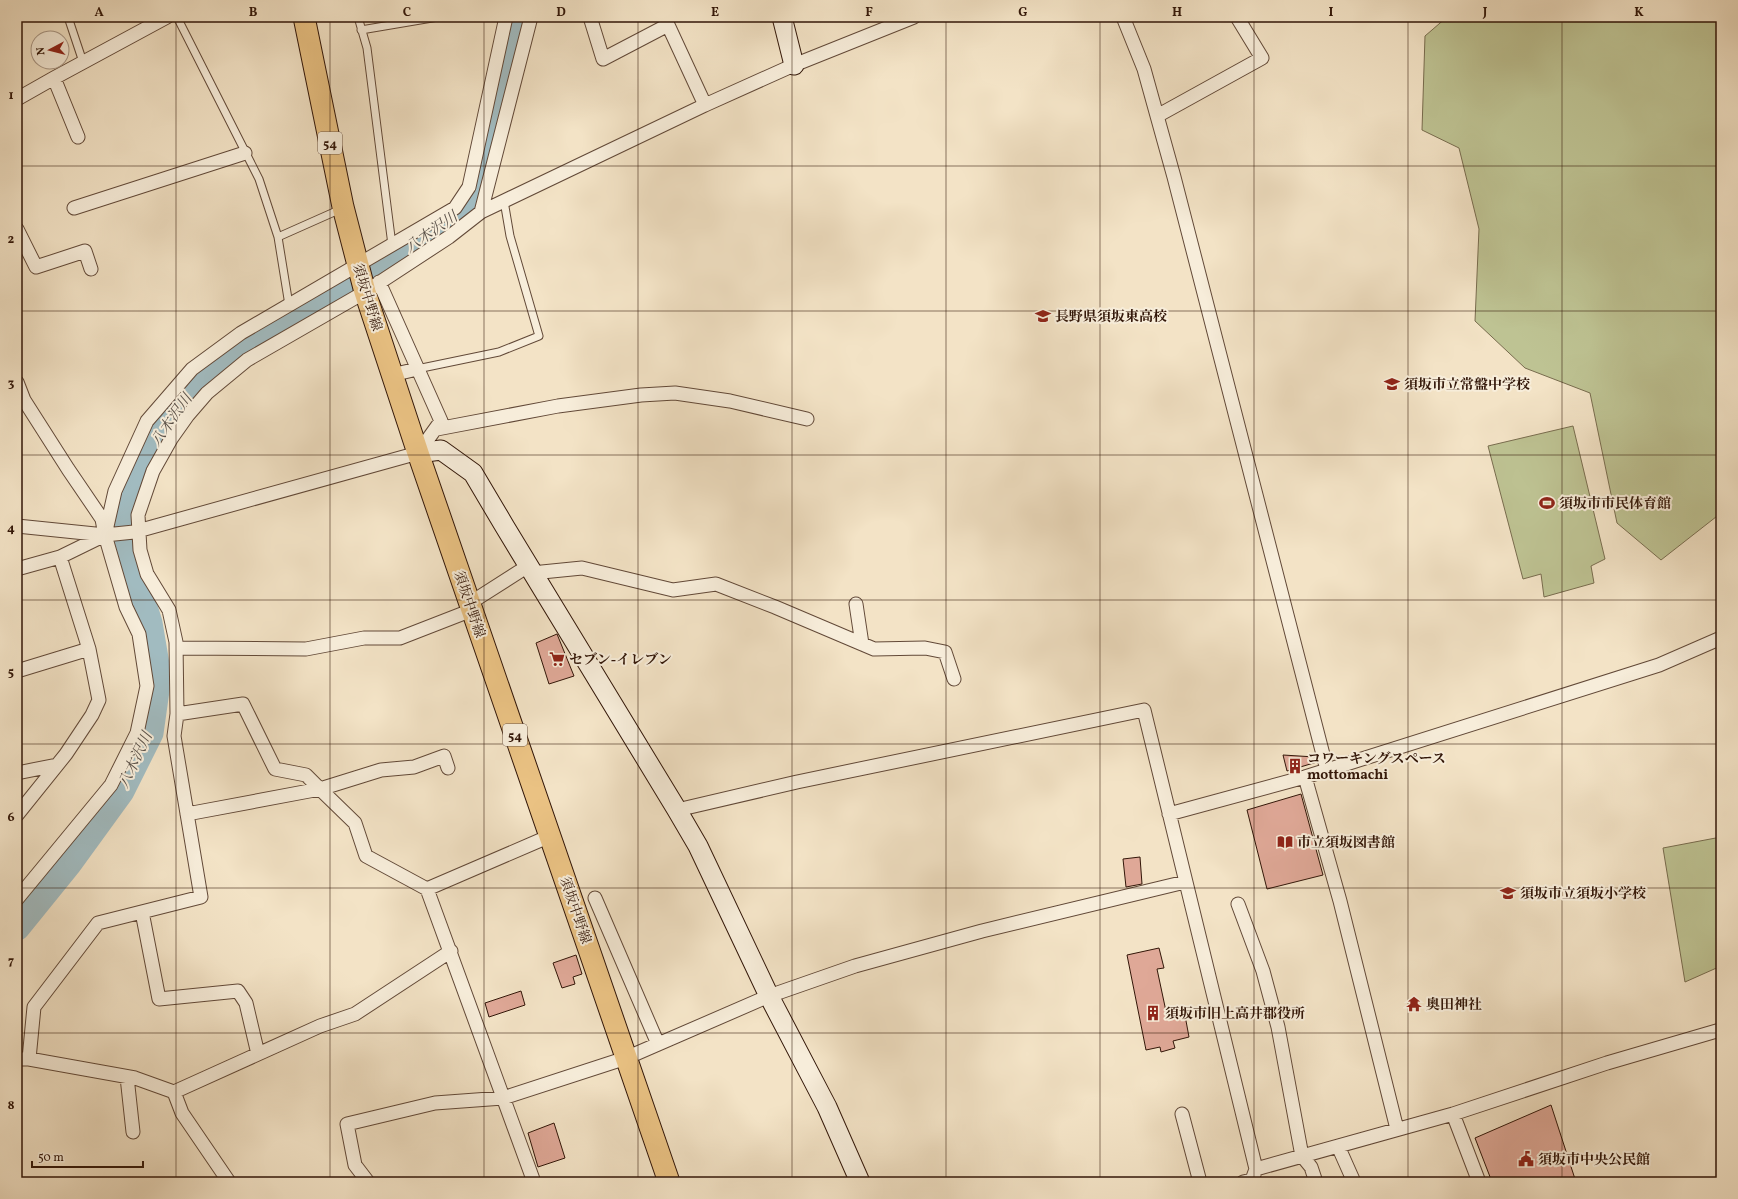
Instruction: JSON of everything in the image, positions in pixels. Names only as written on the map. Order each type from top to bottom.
[{"type":"main road","name":"須坂中野線","points":[[304,17],[343,208],[365,279],[392,376],[401,398],[418,453],[669,1182]]},
{"type":"street","points":[[17,99],[167,17]]},
{"type":"street","points":[[109,535],[115,491],[147,421],[192,369],[241,332],[289,305],[365,279],[392,245],[455,208],[470,187],[506,17]]},
{"type":"street","points":[[481,212],[531,17]]},
{"type":"street","points":[[590,17],[603,59],[668,25],[705,105]]},
{"type":"street","points":[[782,17],[794,65]]},
{"type":"street","points":[[451,951],[354,1014],[320,1026],[174,1092],[135,1078],[23,1059],[34,1007],[98,923],[201,897],[174,736],[177,714],[176,648],[169,610],[145,568],[137,532],[138,515],[153,471],[171,439],[188,415],[207,393],[247,360],[365,279],[448,237],[481,212],[705,105],[885,23],[914,17]]},
{"type":"street","points":[[1124,17],[1144,69],[1174,177],[1327,770]]},
{"type":"street","points":[[1157,116],[1262,58],[1237,17]]},
{"type":"street","points":[[54,78],[78,137]]},
{"type":"street","points":[[74,208],[245,153]]},
{"type":"street","points":[[17,229],[36,267],[85,251],[92,269]]},
{"type":"street","points":[[365,279],[418,369],[441,421],[437,429],[418,453]]},
{"type":"street","points":[[392,376],[418,369]]},
{"type":"street","points":[[17,382],[24,400],[68,470],[102,519],[109,535],[126,607],[139,634],[147,686],[137,734],[111,785],[17,899]]},
{"type":"street","points":[[437,429],[558,406],[641,395],[674,393],[730,401],[807,419]]},
{"type":"street","points":[[17,526],[109,535],[137,532],[418,453],[440,450],[473,473],[698,846],[769,996],[827,1107],[860,1182]]},
{"type":"street","points":[[17,569],[60,557],[109,535]]},
{"type":"street","points":[[17,815],[57,765],[92,715],[99,700],[89,649],[60,557]]},
{"type":"street","points":[[176,648],[306,649],[364,638],[400,638],[471,607],[530,569],[582,568],[673,590],[716,584],[874,649],[926,648],[945,652],[954,679]]},
{"type":"street","points":[[856,604],[862,644]]},
{"type":"street","points":[[1169,814],[1305,777],[1659,665],[1721,638]]},
{"type":"street","points":[[17,671],[89,649]]},
{"type":"street","points":[[177,714],[243,704],[275,769],[306,775],[355,823],[366,856],[427,889],[451,951],[534,1182]]},
{"type":"street","points":[[677,810],[797,782],[1144,710],[1256,1169],[1252,1180],[1243,1182]]},
{"type":"street","points":[[187,814],[320,790],[381,770],[414,767],[444,756],[448,768]]},
{"type":"street","points":[[17,773],[57,765]]},
{"type":"street","points":[[1305,777],[1340,901],[1397,1129]]},
{"type":"street","points":[[427,889],[550,836]]},
{"type":"street","points":[[368,1182],[355,1165],[347,1124],[435,1103],[503,1098],[626,1058],[769,996],[855,966],[982,931],[1185,882]]},
{"type":"street","points":[[595,898],[658,1044]]},
{"type":"street","points":[[1238,904],[1263,971],[1278,1027],[1302,1156],[1311,1167],[1316,1182]]},
{"type":"street","points":[[142,912],[159,999],[238,991],[246,1003],[258,1054]]},
{"type":"street","points":[[1256,1169],[1453,1114],[1607,1063],[1720,1030]]},
{"type":"street","points":[[128,1077],[133,1132]]},
{"type":"street","points":[[174,1092],[182,1113],[229,1182]]},
{"type":"street","points":[[1182,1114],[1200,1182]]},
{"type":"street","points":[[1453,1114],[1480,1182]]},
{"type":"street","points":[[1338,1146],[1354,1182]]},
{"type":"lane","points":[[68,17],[83,62]]},
{"type":"lane","points":[[177,17],[259,179],[278,237],[289,305]]},
{"type":"lane","points":[[358,17],[367,48],[392,245]]},
{"type":"lane","points":[[361,30],[438,17]]},
{"type":"lane","points":[[418,369],[499,352],[539,336],[510,236],[504,201]]},
{"type":"lane","points":[[278,237],[343,208]]},
{"type":"green space","points":[[1447,17],[1721,17],[1721,513],[1661,560],[1617,523],[1590,393],[1525,368],[1475,321],[1479,229],[1459,148],[1422,130],[1425,36]]},
{"type":"green space","name":"須坂市市民体育館","points":[[1573,426],[1605,559],[1591,566],[1594,583],[1544,597],[1541,574],[1523,579],[1488,446]]},
{"type":"green space","points":[[1721,837],[1721,966],[1685,982],[1663,848]]},
{"type":"building","points":[[557,634],[574,676],[549,684],[536,643]]},
{"type":"building","name":"コワーキングスペース mottomachi","points":[[1283,755],[1315,757],[1317,762],[1287,771]]},
{"type":"building","name":"市立須坂図書館","points":[[1301,794],[1323,875],[1267,889],[1247,810]]},
{"type":"building","points":[[1140,857],[1142,884],[1126,887],[1123,859]]},
{"type":"building","name":"須坂市旧上高井郡役所","points":[[1159,948],[1164,968],[1157,969],[1167,1016],[1184,1010],[1189,1037],[1173,1041],[1175,1048],[1161,1052],[1160,1047],[1146,1050],[1127,955]]},
{"type":"building","points":[[576,955],[582,974],[573,977],[575,984],[562,988],[553,963]]},
{"type":"building","points":[[521,991],[525,1005],[489,1017],[485,1003]]},
{"type":"building","name":"須坂市中央公民館","points":[[1551,1105],[1575,1179],[1568,1182],[1492,1182],[1475,1138]]},
{"type":"building","points":[[554,1123],[565,1158],[538,1167],[528,1133]]},
{"type":"waterway","name":"八木沢川","points":[[17,927],[68,864],[121,791],[150,733],[158,676],[149,623],[128,555],[124,509],[140,467],[169,419],[192,390],[218,365],[255,339],[445,226],[472,201],[507,72],[519,17]]},
{"type":"place","name":"長野県須坂東高校","points":[[1043,316]]},
{"type":"place","name":"須坂市立常盤中学校","points":[[1392,384]]},
{"type":"place","name":"須坂市市民体育館","points":[[1547,503]]},
{"type":"place","name":"セブン-イレブン","points":[[557,659]]},
{"type":"place","name":"コワーキングスペース mottomachi","points":[[1295,766]]},
{"type":"place","name":"市立須坂図書館","points":[[1285,842]]},
{"type":"place","name":"須坂市立須坂小学校","points":[[1508,893]]},
{"type":"place","name":"奥田神社","points":[[1414,1004]]},
{"type":"place","name":"須坂市旧上高井郡役所","points":[[1153,1013]]},
{"type":"place","name":"須坂市中央公民館","points":[[1526,1159]]}]
